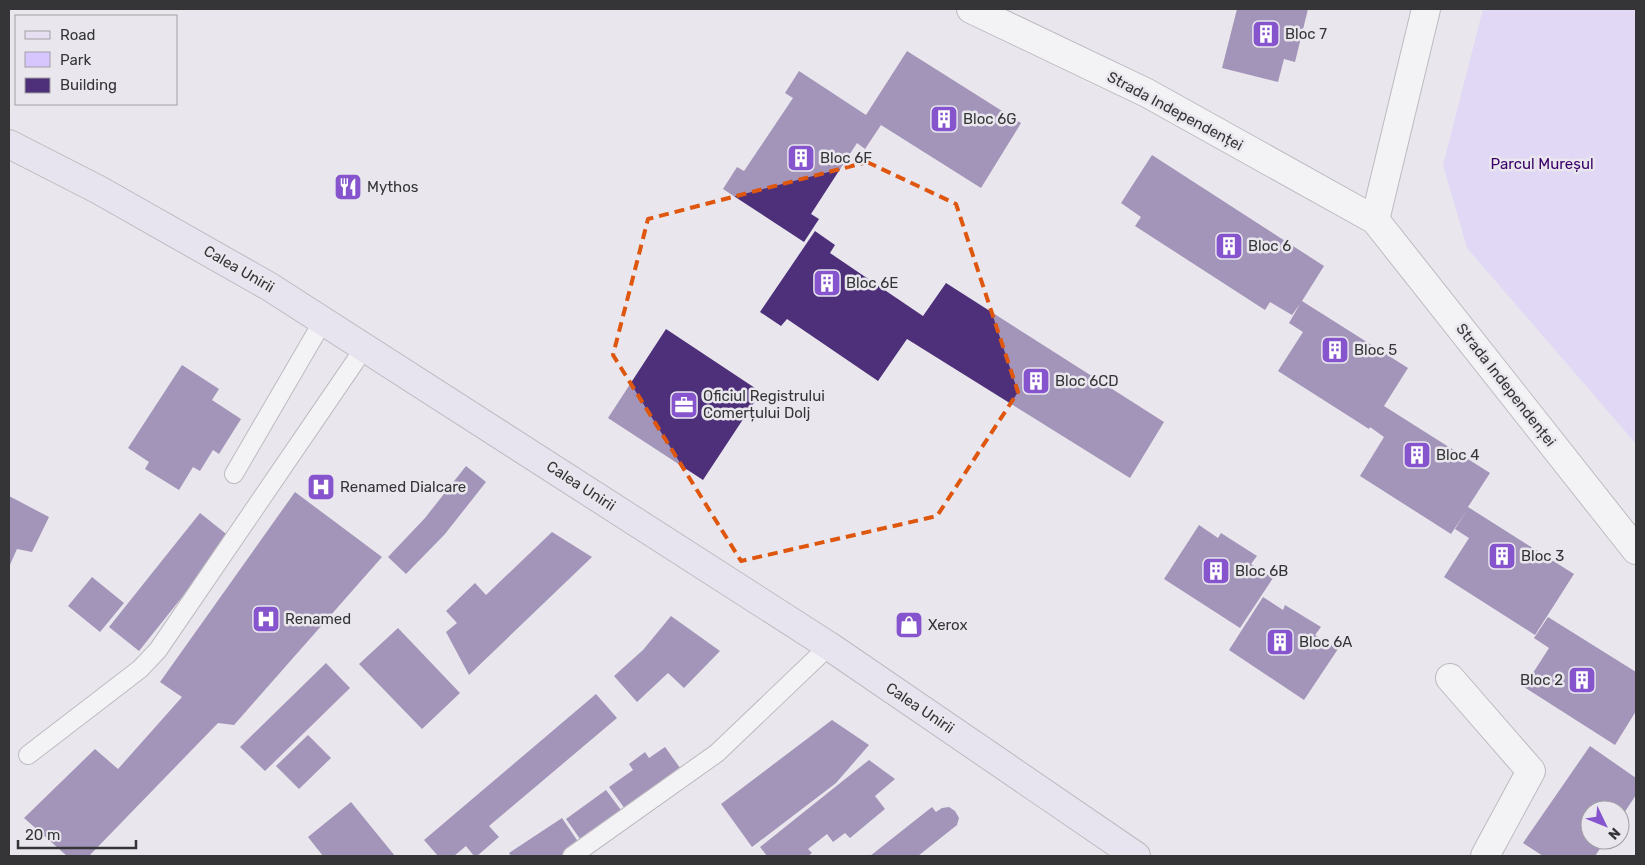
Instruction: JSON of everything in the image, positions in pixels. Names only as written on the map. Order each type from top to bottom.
[{"type":"main road","name":"Calea Unirii","points":[[9,144],[99,190],[270,287],[365,347],[830,646],[1136,856]]},
{"type":"street","name":"Strada Independenței","points":[[971,9],[1147,93],[1376,220],[1636,550]]},
{"type":"street","points":[[1376,220],[1426,9]]},
{"type":"street","points":[[1450,678],[1531,771],[1485,856]]},
{"type":"lane","points":[[234,474],[323,321]]},
{"type":"lane","points":[[28,755],[140,669],[158,650],[365,347]]},
{"type":"lane","points":[[572,856],[717,753],[830,646]]},
{"type":"highlighted area","points":[[867,162],[956,204],[1018,392],[937,516],[741,561],[613,355],[648,219]]},
{"type":"green space","name":"Parcul Mureșul","points":[[1483,9],[1636,9],[1636,444],[1467,248],[1443,165]]},
{"type":"building","name":"Bloc 7","points":[[1237,9],[1308,9],[1295,62],[1284,59],[1278,82],[1222,68]]},
{"type":"building","points":[[907,51],[1021,123],[981,188],[881,125],[865,149],[857,143],[811,214],[819,219],[804,242],[723,189],[737,167],[744,171],[793,98],[785,93],[799,71],[866,115]]},
{"type":"building","points":[[1152,155],[1324,266],[1302,301],[1408,368],[1384,406],[1490,473],[1468,507],[1574,574],[1535,635],[1444,577],[1469,538],[1455,529],[1467,510],[1451,534],[1360,476],[1384,437],[1278,371],[1303,332],[1289,323],[1300,304],[1292,315],[1270,302],[1265,310],[1135,226],[1141,217],[1121,203]]},
{"type":"building","name":"Bloc 6CD","points":[[815,231],[835,245],[830,253],[923,316],[946,283],[1164,422],[1130,478],[907,339],[878,381],[787,319],[781,326],[760,312]]},
{"type":"building","name":"Oficiul Registrului Comerțului Dolj","points":[[666,329],[761,392],[703,480],[608,418]]},
{"type":"building","points":[[182,365],[219,389],[212,400],[241,419],[219,454],[213,450],[200,471],[193,467],[179,490],[145,469],[149,462],[128,448]]},
{"type":"building","points":[[466,466],[486,482],[445,534],[406,574],[388,557],[425,518]]},
{"type":"building","name":"Renamed","points":[[295,492],[382,557],[234,725],[218,723],[89,856],[67,856],[24,818],[95,749],[118,769],[182,697],[160,682]]},
{"type":"building","points":[[9,496],[49,517],[32,552],[17,549],[9,567]]},
{"type":"building","points":[[200,513],[230,537],[139,651],[109,627]]},
{"type":"building","name":"Bloc 6B","points":[[1199,525],[1218,538],[1221,533],[1257,556],[1251,564],[1273,578],[1240,628],[1164,579]]},
{"type":"building","points":[[552,532],[592,557],[469,675],[446,632],[457,623],[446,611],[475,583],[486,595]]},
{"type":"building","points":[[92,577],[124,603],[100,632],[68,606]]},
{"type":"building","name":"Bloc 6A","points":[[1263,597],[1283,610],[1285,605],[1321,627],[1315,635],[1338,649],[1304,700],[1229,650]]},
{"type":"building","points":[[671,616],[720,651],[684,688],[668,673],[637,702],[614,676],[643,650]]},
{"type":"building","name":"Bloc 2","points":[[1548,617],[1636,672],[1636,711],[1615,745],[1524,687],[1549,648],[1534,638]]},
{"type":"building","points":[[398,628],[460,693],[422,729],[359,664]]},
{"type":"building","points":[[326,663],[350,688],[265,771],[240,747]]},
{"type":"building","points":[[596,694],[617,718],[489,826],[499,837],[477,856],[474,856],[466,846],[454,856],[438,856],[424,840]]},
{"type":"building","points":[[832,720],[869,745],[836,783],[752,847],[721,804]]},
{"type":"building","points":[[308,735],[331,758],[299,789],[276,766]]},
{"type":"building","points":[[1590,746],[1636,778],[1636,795],[1630,804],[1630,800],[1580,800],[1580,850],[1599,850],[1595,856],[1543,856],[1523,843]]},
{"type":"building","points":[[665,747],[683,772],[628,813],[609,787],[633,770],[629,764],[645,752],[649,758]]},
{"type":"building","points":[[869,760],[895,779],[875,796],[885,809],[850,838],[845,833],[833,842],[827,834],[808,849],[812,853],[808,856],[767,856],[760,847]]},
{"type":"building","points":[[606,790],[624,814],[583,843],[566,819]]},
{"type":"building","points":[[351,802],[395,856],[323,856],[308,837]]},
{"type":"building","points":[[932,807],[936,812],[942,808],[949,807],[955,811],[959,818],[957,825],[918,856],[870,856]]},
{"type":"building","points":[[562,818],[581,846],[565,856],[511,856],[509,853]]},
{"type":"place","name":"Bloc 7","points":[[1266,34]]},
{"type":"place","name":"Bloc 6G","points":[[944,119]]},
{"type":"place","name":"Bloc 6F","points":[[801,158]]},
{"type":"place","name":"Mythos","points":[[348,187]]},
{"type":"place","name":"Bloc 6","points":[[1229,246]]},
{"type":"place","name":"Bloc 6E","points":[[827,283]]},
{"type":"place","name":"Bloc 5","points":[[1335,350]]},
{"type":"place","name":"Bloc 6CD","points":[[1036,381]]},
{"type":"place","name":"Oficiul Registrului Comerțului Dolj","points":[[684,405]]},
{"type":"place","name":"Bloc 4","points":[[1417,455]]},
{"type":"place","name":"Renamed Dialcare","points":[[321,487]]},
{"type":"place","name":"Bloc 3","points":[[1502,556]]},
{"type":"place","name":"Bloc 6B","points":[[1216,571]]},
{"type":"place","name":"Renamed","points":[[266,619]]},
{"type":"place","name":"Xerox","points":[[909,625]]},
{"type":"place","name":"Bloc 6A","points":[[1280,642]]},
{"type":"place","name":"Bloc 2","points":[[1582,680]]}]
